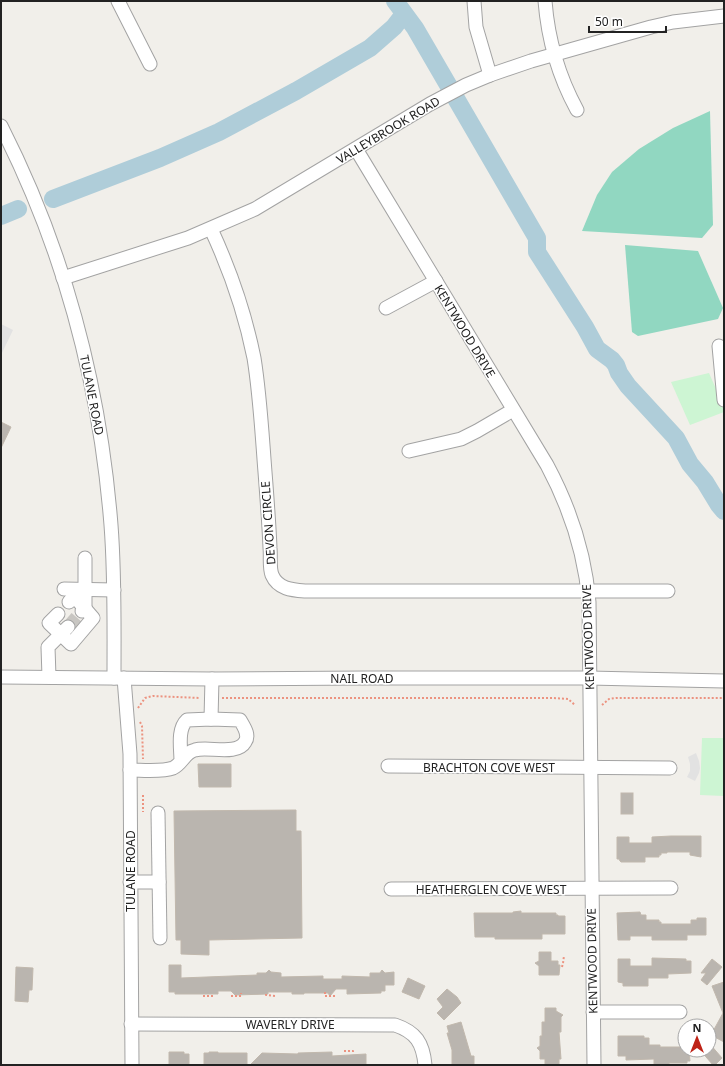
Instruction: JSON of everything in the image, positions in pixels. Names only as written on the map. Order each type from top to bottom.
[{"type":"street","points":[[118,1],[150,64]]},
{"type":"street","points":[[474,1],[476,27],[490,75]]},
{"type":"street","points":[[545,1],[555,55],[566,87],[577,110]]},
{"type":"street","name":"VALLEYBROOK ROAD","points":[[63,278],[188,238],[255,209],[430,104],[466,85],[490,75],[532,61],[673,22],[724,16]]},
{"type":"street","name":"TULANE ROAD","points":[[2,129],[42,219],[63,278],[81,339],[99,424],[111,525],[119,678],[136,770],[130,882],[132,1065]]},
{"type":"street","name":"KENTWOOD DRIVE","points":[[356,149],[547,465],[568,508],[580,548],[588,590],[594,1065]]},
{"type":"street","name":"DEVON CIRCLE","points":[[211,229],[236,288],[254,357],[263,447],[271,550],[271,570],[278,584],[288,589],[305,591],[668,591]]},
{"type":"street","points":[[386,308],[436,281]]},
{"type":"street","points":[[719,346],[724,400]]},
{"type":"street","points":[[408,451],[460,439],[478,431],[513,410]]},
{"type":"street","points":[[83,610],[85,558]]},
{"type":"street","points":[[64,589],[114,590]]},
{"type":"street","points":[[58,614],[49,623],[65,630],[71,644],[93,618],[83,610],[74,596],[69,602]]},
{"type":"street","points":[[48,677],[48,647],[65,630]]},
{"type":"street","name":"NAIL ROAD","points":[[1,677],[212,679],[590,678],[724,681]]},
{"type":"street","points":[[211,719],[212,679]]},
{"type":"street","points":[[136,770],[159,770],[174,768],[181,761],[186,755],[194,750],[235,750],[244,745],[247,738],[246,728],[240,720],[187,720],[183,724],[181,735],[181,761]]},
{"type":"street","name":"BRACHTON COVE WEST","points":[[388,766],[670,768]]},
{"type":"street","points":[[158,813],[160,938]]},
{"type":"street","points":[[130,882],[159,882]]},
{"type":"street","name":"HEATHERGLEN COVE WEST","points":[[391,889],[671,888]]},
{"type":"street","points":[[593,1012],[680,1012]]},
{"type":"street","name":"WAVERLY DRIVE","points":[[131,1024],[395,1024],[410,1031],[416,1038],[424,1052],[424,1065]]},
{"type":"path","points":[[138,710],[145,698],[153,696],[212,698],[558,698],[568,699],[575,705]]},
{"type":"path","points":[[601,709],[605,701],[616,698],[724,698]]},
{"type":"path","points":[[136,770],[142,726],[138,716]]},
{"type":"path","points":[[143,790],[143,812]]},
{"type":"path","points":[[562,967],[564,956]]},
{"type":"path","points":[[325,992],[325,996],[335,996]]},
{"type":"path","points":[[231,996],[241,996],[241,993]]},
{"type":"path","points":[[203,996],[213,996],[213,994]]},
{"type":"path","points":[[266,994],[276,996]]},
{"type":"path","points":[[344,1051],[353,1051],[353,1053]]},
{"type":"green space","points":[[710,111],[713,225],[702,238],[582,231],[597,195],[612,172],[639,149],[673,128]]},
{"type":"green space","points":[[625,245],[698,251],[723,308],[718,319],[638,336],[632,332]]},
{"type":"green space","points":[[709,373],[724,407],[724,412],[690,425],[671,382]]},
{"type":"green space","points":[[702,738],[724,738],[724,796],[700,795]]},
{"type":"shaded area","points":[[1,324],[13,330],[1,355]]},
{"type":"shaded area","points":[[696,753],[700,768],[695,781],[687,777],[690,771],[688,757]]},
{"type":"building","points":[[1,422],[11,427],[1,448]]},
{"type":"building","points":[[198,764],[231,764],[231,787],[199,787]]},
{"type":"building","points":[[621,793],[633,793],[633,814],[621,814]]},
{"type":"building","points":[[296,810],[296,831],[301,831],[302,938],[209,940],[209,955],[181,954],[181,940],[176,940],[174,811]]},
{"type":"building","points":[[701,836],[701,857],[690,855],[690,852],[667,852],[661,853],[659,857],[645,857],[645,862],[621,862],[617,859],[617,837],[629,837],[629,843],[652,843],[652,837]]},
{"type":"building","points":[[521,911],[521,913],[556,913],[558,916],[565,916],[565,934],[542,934],[542,939],[495,939],[495,937],[475,937],[474,913],[513,913]]},
{"type":"building","points":[[640,912],[641,915],[646,915],[646,920],[659,920],[661,924],[691,924],[691,920],[706,918],[706,935],[687,935],[687,940],[652,940],[652,936],[630,936],[630,940],[618,940],[617,913]]},
{"type":"building","points":[[539,952],[551,952],[551,961],[558,961],[558,965],[560,965],[559,975],[539,975],[539,966],[535,963],[539,961]]},
{"type":"building","points":[[652,958],[686,959],[686,961],[691,961],[691,973],[668,974],[668,978],[648,978],[648,986],[623,986],[623,983],[618,982],[618,959],[630,959],[630,966],[652,966]]},
{"type":"building","points":[[712,959],[722,967],[707,985],[701,980],[706,973],[701,973]]},
{"type":"building","points":[[169,965],[181,965],[181,978],[257,975],[257,973],[266,973],[269,970],[271,972],[281,973],[281,977],[323,976],[323,979],[342,979],[342,976],[370,977],[370,973],[380,973],[382,970],[385,973],[394,972],[394,985],[385,985],[385,991],[381,991],[381,993],[347,994],[347,989],[336,989],[330,996],[328,993],[292,994],[292,992],[268,992],[268,994],[235,995],[231,991],[218,991],[218,994],[175,994],[175,992],[169,992]]},
{"type":"building","points":[[16,967],[33,968],[32,990],[29,990],[28,1002],[15,1001]]},
{"type":"building","points":[[408,978],[425,986],[419,999],[402,992]]},
{"type":"building","points":[[724,982],[724,1042],[717,1038],[717,1024],[723,1013],[712,986]]},
{"type":"building","points":[[447,989],[457,997],[461,1003],[444,1020],[437,1013],[443,1007],[437,999]]},
{"type":"building","points":[[545,1008],[556,1008],[556,1011],[563,1015],[561,1017],[561,1032],[559,1032],[561,1059],[559,1059],[559,1065],[545,1065],[545,1059],[540,1059],[540,1051],[537,1048],[540,1046],[540,1036],[542,1036],[542,1022],[545,1022]]},
{"type":"building","points":[[461,1022],[471,1056],[474,1056],[474,1065],[452,1065],[452,1050],[447,1033],[449,1033],[447,1026]]},
{"type":"building","points":[[618,1036],[644,1036],[644,1038],[649,1038],[649,1045],[660,1045],[660,1047],[677,1047],[677,1058],[690,1058],[690,1061],[687,1061],[687,1063],[669,1063],[669,1065],[654,1065],[654,1059],[626,1060],[626,1056],[618,1056]]},
{"type":"building","points":[[169,1052],[184,1052],[184,1054],[189,1054],[189,1065],[169,1065]]},
{"type":"building","points":[[332,1052],[332,1056],[366,1054],[366,1065],[250,1065],[262,1053],[298,1054]]},
{"type":"building","points":[[717,1052],[722,1058],[715,1065],[713,1065],[707,1058],[717,1058]]},
{"type":"building","points":[[204,1053],[247,1053],[247,1065],[204,1065]]},
{"type":"waterway","points":[[395,1],[415,28],[537,238],[537,252],[585,327],[597,349],[612,360],[628,386],[676,438],[690,464],[705,482],[724,511]]},
{"type":"waterway","points":[[53,199],[160,158],[219,132],[296,91],[370,48],[394,27],[404,14]]},
{"type":"waterway","points":[[1,216],[18,209]]},
{"type":"tunnel","points":[[68,627],[81,612]]}]
